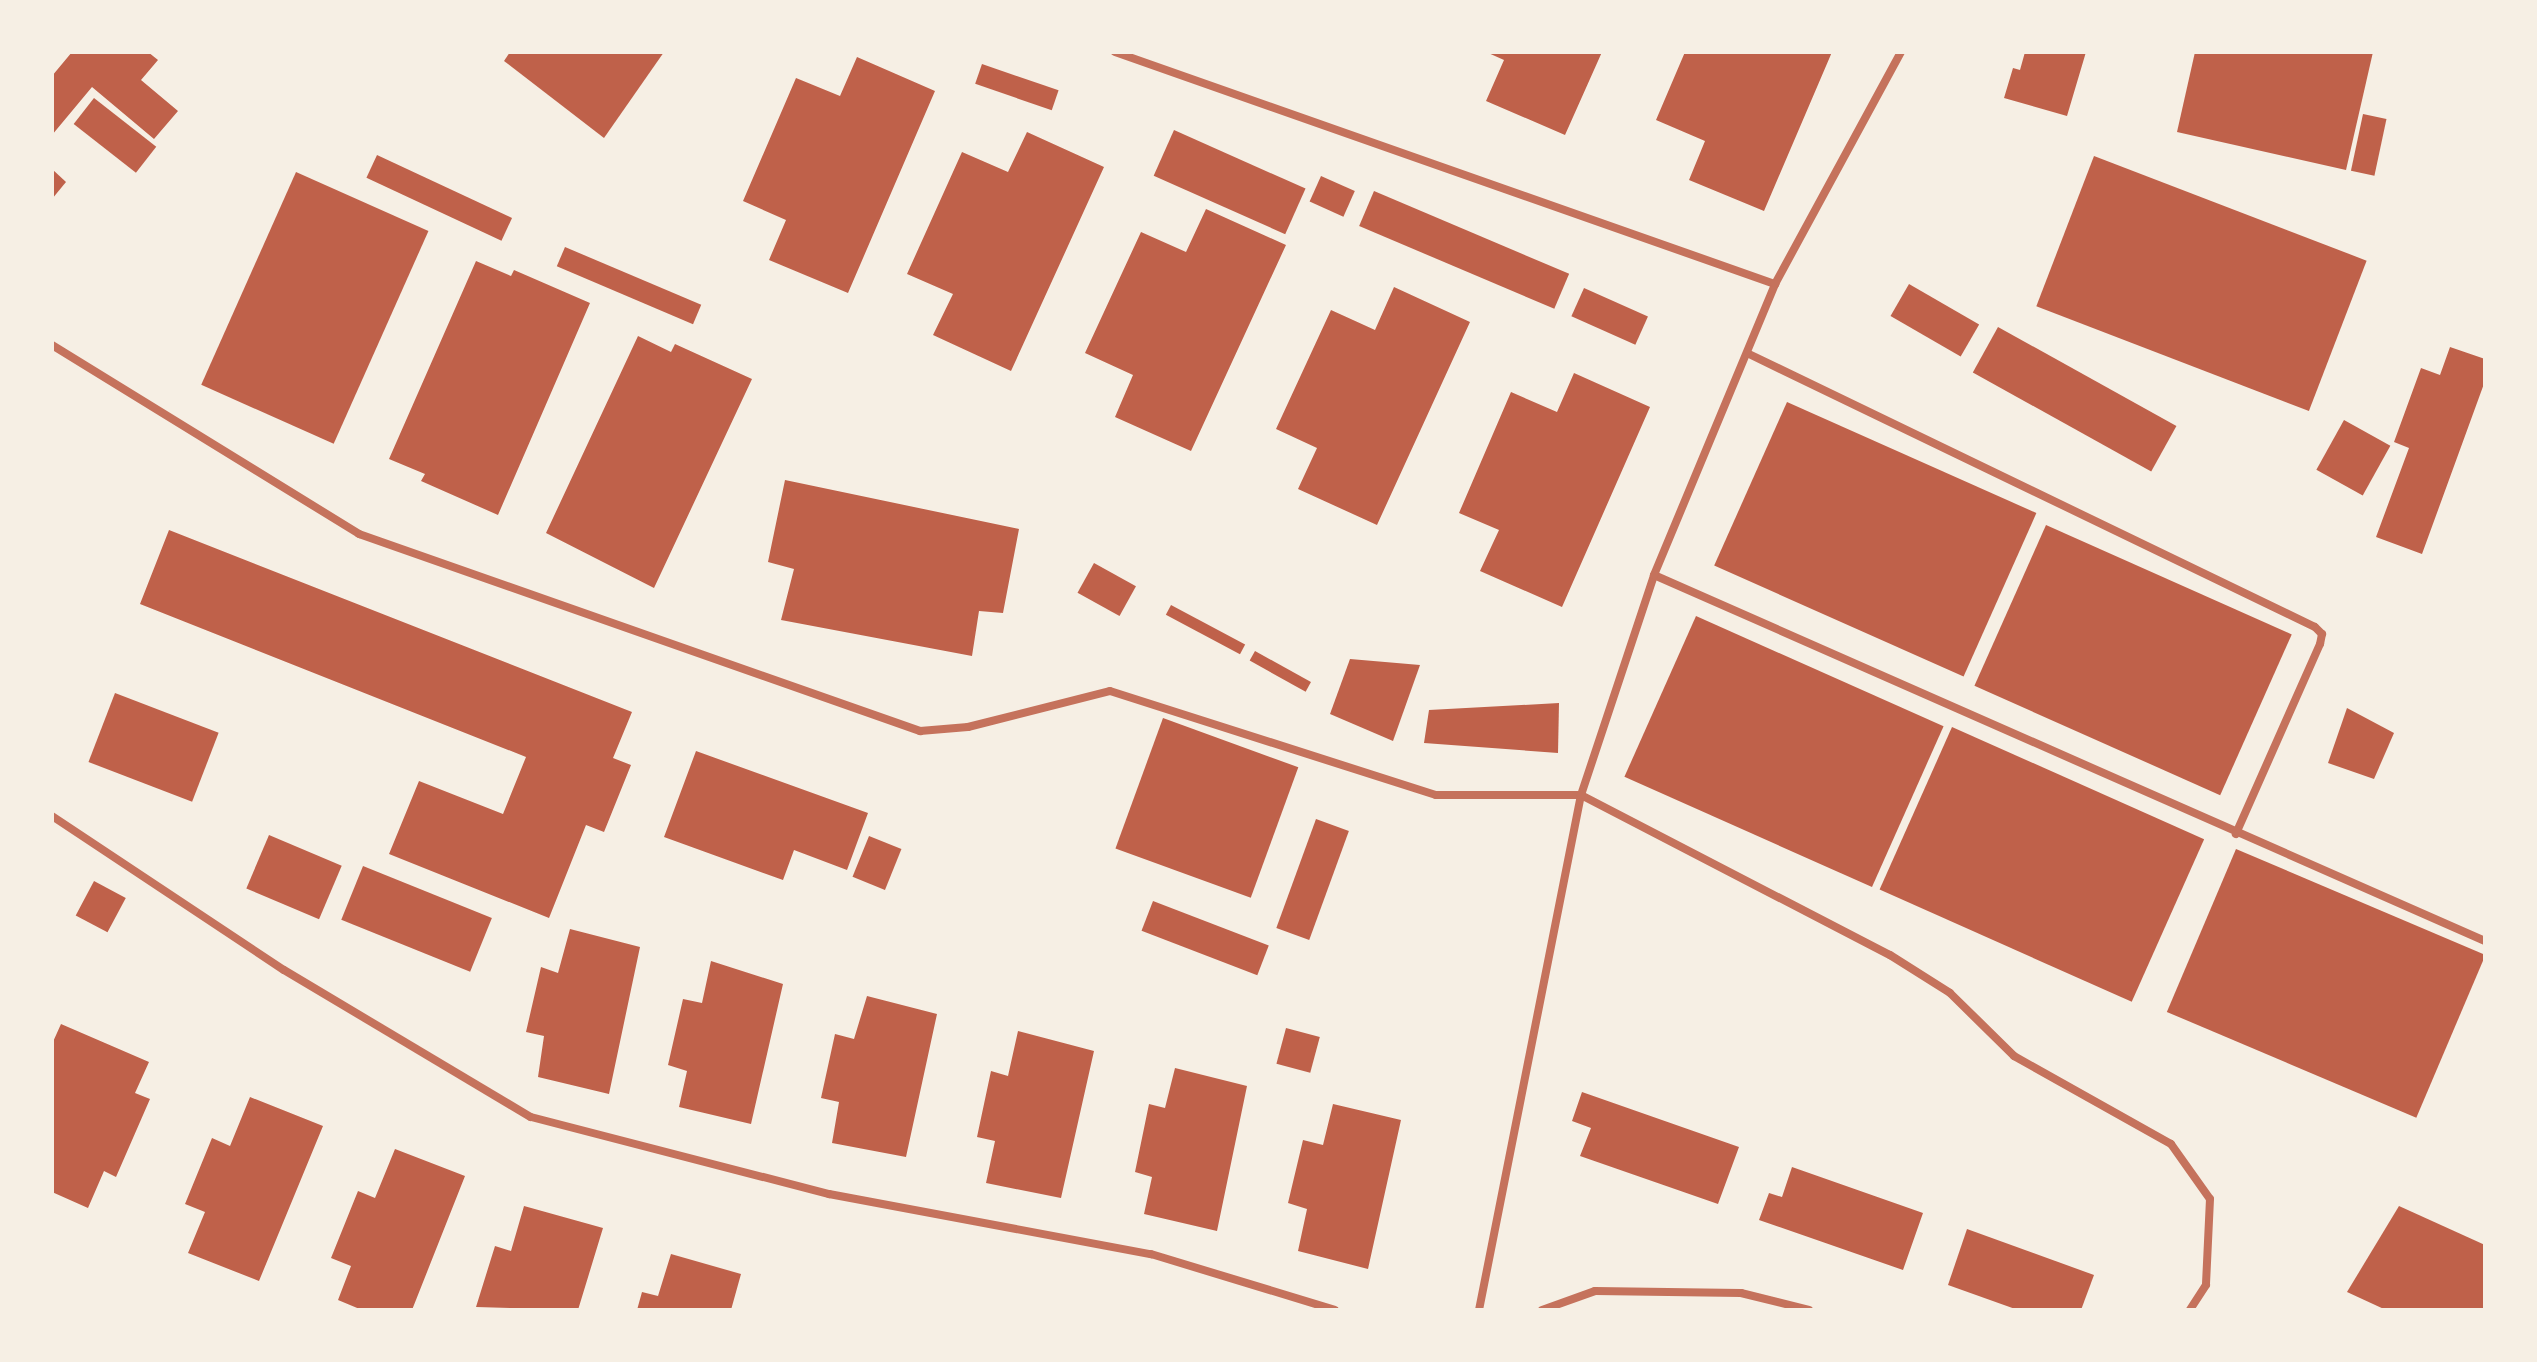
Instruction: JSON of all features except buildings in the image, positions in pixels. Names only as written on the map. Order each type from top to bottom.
[{"type":"street","points":[[1115,52],[1775,284]]},
{"type":"street","points":[[1479,1310],[1581,795],[1654,575],[1749,354],[1775,284],[1901,52]]},
{"type":"street","points":[[52,345],[359,534],[920,731],[968,727],[1110,691],[1436,795],[1581,795],[1890,955],[1950,993],[2014,1056],[2171,1144],[2210,1199],[2206,1285],[2190,1310]]},
{"type":"street","points":[[1749,354],[2315,627],[2322,634],[2320,644],[2236,834]]},
{"type":"street","points":[[1654,575],[2236,834],[2485,941]]},
{"type":"street","points":[[52,816],[284,970],[531,1117],[829,1194],[1151,1254],[1335,1310]]},
{"type":"street","points":[[1542,1310],[1595,1291],[1741,1293],[1809,1310]]}]
